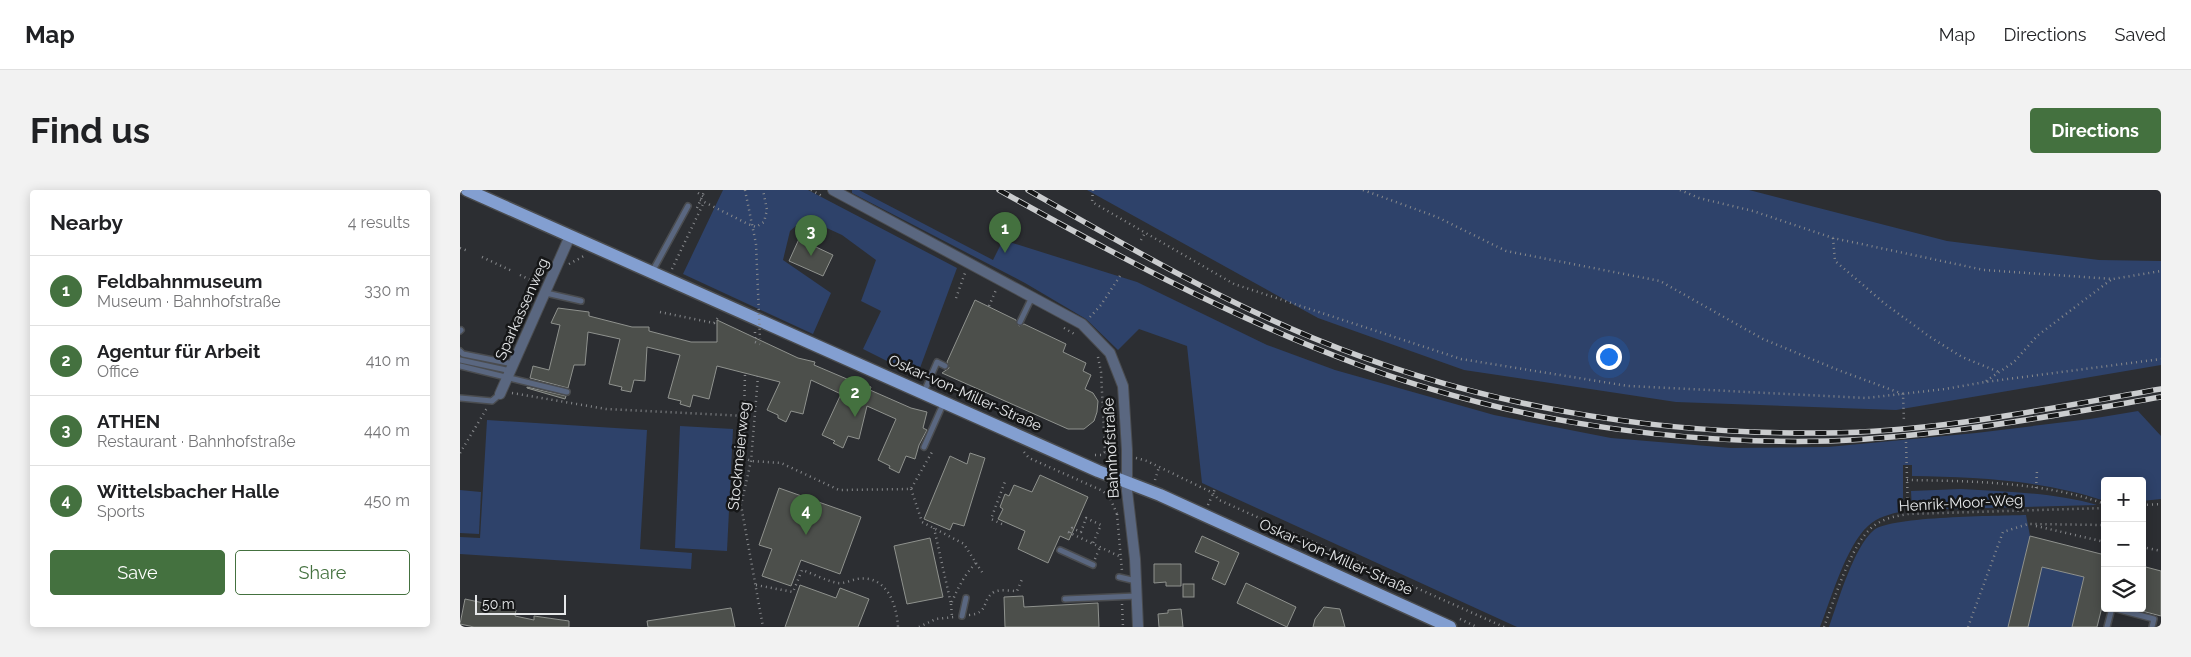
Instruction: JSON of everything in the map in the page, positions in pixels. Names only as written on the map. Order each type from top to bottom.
[{"type":"main road","name":"Oskar-von-Miller-Straße","points":[[467,190],[1127,483],[1160,495],[1450,627]]},
{"type":"street","name":"Bahnhofstraße","points":[[830,195],[1033,297],[1082,324],[1110,353],[1123,386],[1127,483],[1135,559],[1138,627]]},
{"type":"street","name":"Sparkassenweg","points":[[498,395],[511,371],[570,236]]},
{"type":"lane","points":[[652,272],[688,206]]},
{"type":"lane","points":[[546,293],[581,301]]},
{"type":"lane","points":[[1020,322],[1033,297]]},
{"type":"lane","points":[[460,351],[463,354],[567,392]]},
{"type":"lane","points":[[460,360],[511,371]]},
{"type":"lane","points":[[924,392],[937,362],[945,366]]},
{"type":"lane","points":[[460,366],[511,371]]},
{"type":"lane","points":[[460,398],[498,395]]},
{"type":"lane","points":[[924,447],[944,402]]},
{"type":"lane","points":[[1060,550],[1092,565]]},
{"type":"lane","points":[[1120,577],[1136,581]]},
{"type":"lane","points":[[1065,599],[1137,596]]},
{"type":"lane","points":[[962,616],[966,598]]},
{"type":"lane","points":[[2107,627],[2111,612]]},
{"type":"lane","points":[[2127,612],[2154,619],[2152,627]]},
{"type":"path","points":[[672,269],[704,197],[705,190]]},
{"type":"path","points":[[745,190],[756,244],[760,339]]},
{"type":"path","points":[[702,201],[756,227],[764,222],[767,215],[763,190]]},
{"type":"path","points":[[810,190],[830,195]]},
{"type":"path","points":[[1093,190],[1092,202],[1234,284],[1461,358],[1628,386],[1866,398],[1945,390],[1985,382],[2161,359]]},
{"type":"path","points":[[1363,190],[1437,217],[1506,251],[1660,281],[1763,339],[1902,394]]},
{"type":"path","points":[[1680,190],[1699,198],[1753,211],[1833,238],[1984,270],[2113,279],[2161,271]]},
{"type":"path","points":[[698,193],[704,197]]},
{"type":"path","points":[[696,210],[702,201]]},
{"type":"path","points":[[1141,240],[1145,233]]},
{"type":"path","points":[[1833,238],[1835,261],[1884,303],[1930,337],[1962,357],[1999,372]]},
{"type":"path","points":[[460,248],[468,251]]},
{"type":"path","points":[[482,257],[512,271]]},
{"type":"path","points":[[956,298],[965,274],[973,278]]},
{"type":"path","points":[[520,275],[538,284]]},
{"type":"path","points":[[1082,324],[1101,305],[1120,276]]},
{"type":"path","points":[[1985,382],[2014,362],[2037,336],[2113,279]]},
{"type":"path","points":[[988,286],[1004,294]]},
{"type":"path","points":[[989,306],[996,290]]},
{"type":"path","points":[[660,312],[714,324],[721,314]]},
{"type":"path","points":[[1061,327],[1078,336]]},
{"type":"path","points":[[755,337],[755,342],[760,344]]},
{"type":"path","points":[[1098,356],[1101,372],[1105,452]]},
{"type":"path","points":[[745,374],[744,458],[751,461],[781,463],[839,490],[911,489]]},
{"type":"path","name":"Stockmeierweg","points":[[758,376],[751,461],[742,505],[763,627]]},
{"type":"path","points":[[1902,394],[1904,422]]},
{"type":"path","points":[[460,452],[498,395],[606,409],[744,416]]},
{"type":"path","points":[[1906,442],[1908,514]]},
{"type":"path","points":[[935,446],[911,489],[922,522],[964,544],[984,575]]},
{"type":"path","points":[[1127,456],[1147,461],[1213,493],[1219,500],[1504,627]]},
{"type":"path","points":[[2036,488],[2037,471]]},
{"type":"path","points":[[1002,524],[991,518],[1006,479]]},
{"type":"path","points":[[1907,480],[1961,481],[2036,488],[2080,495],[2101,504]]},
{"type":"path","points":[[1203,515],[1215,489]]},
{"type":"path","points":[[2146,506],[2161,504]]},
{"type":"path","name":"Henrik-Moor-Weg","points":[[1824,627],[1849,564],[1860,543],[1873,526],[1884,520],[1908,514],[2101,506]]},
{"type":"path","points":[[1093,543],[1101,525],[1086,518],[1081,532],[1072,528],[1069,532],[1122,557],[1135,559]]},
{"type":"path","points":[[1968,627],[2003,532],[2028,524],[2101,525]]},
{"type":"path","points":[[2028,524],[2101,541]]},
{"type":"path","points":[[934,528],[952,604],[952,617]]},
{"type":"path","points":[[2146,548],[2161,551]]},
{"type":"path","points":[[952,604],[959,585],[976,563]]},
{"type":"path","points":[[756,585],[793,592],[802,570],[840,584],[858,579],[872,579],[888,591],[898,610],[898,627]]},
{"type":"path","points":[[919,627],[936,619],[977,614],[984,609],[987,599],[994,592],[1002,590],[1018,591],[1023,576]]},
{"type":"shaded area","points":[[723,190],[808,190],[957,268],[917,376],[863,349],[881,311],[861,301],[876,260],[842,235],[805,218],[790,231],[783,260],[831,293],[813,334],[683,274]]},
{"type":"shaded area","points":[[852,190],[859,190],[993,260],[1003,240],[1137,282],[1267,345],[1335,370],[1494,415],[1611,438],[1731,448],[1828,447],[1976,433],[2138,411],[2161,436],[2161,499],[2146,501],[2146,477],[2101,477],[2101,500],[2058,488],[2034,484],[1960,477],[1912,476],[1912,465],[1903,465],[1903,511],[1876,520],[1860,535],[1846,559],[1820,627],[1517,627],[1202,483],[1187,346],[1139,329],[1118,350],[1086,319],[1025,283],[852,193]]},
{"type":"shaded area","points":[[1087,190],[1749,190],[1947,241],[2099,260],[2161,261],[2161,365],[1896,410],[1676,402],[1464,370],[1318,318]]},
{"type":"shaded area","points":[[487,420],[647,430],[640,549],[692,553],[691,569],[460,554],[460,537],[480,538]]},
{"type":"shaded area","points":[[680,426],[733,429],[727,551],[675,548]]},
{"type":"shaded area","points":[[1961,489],[2064,497],[2097,505],[1912,510],[1911,491]]},
{"type":"shaded area","points":[[460,490],[481,492],[479,534],[460,533]]},
{"type":"shaded area","points":[[2026,515],[2030,536],[2008,627],[1829,627],[1853,561],[1874,530],[1884,525],[1922,519]]},
{"type":"shaded area","points":[[2042,567],[2084,577],[2072,627],[2028,627]]},
{"type":"building","points":[[799,239],[833,255],[823,276],[789,261]]},
{"type":"building","points":[[975,300],[1016,320],[1019,326],[1024,324],[1066,344],[1063,352],[1086,363],[1083,371],[1091,375],[1085,389],[1093,393],[1098,401],[1094,421],[1084,429],[1068,429],[942,373],[949,368],[947,362]]},
{"type":"building","points":[[558,308],[589,312],[589,316],[632,327],[649,327],[649,331],[691,342],[717,342],[717,320],[798,358],[815,362],[814,365],[871,387],[870,390],[911,408],[927,412],[923,428],[927,430],[919,445],[915,459],[906,456],[899,473],[878,460],[896,419],[867,406],[859,439],[848,436],[843,448],[833,443],[835,441],[822,435],[841,394],[811,380],[803,414],[791,411],[786,422],[778,418],[778,415],[767,410],[780,382],[717,366],[709,399],[693,395],[690,407],[680,404],[681,401],[668,398],[680,355],[647,347],[645,381],[634,380],[631,392],[621,390],[622,387],[609,384],[620,339],[588,332],[585,365],[574,365],[568,388],[530,378],[533,366],[549,370],[560,325],[551,323]]},
{"type":"building","points":[[527,387],[566,396],[565,399]]},
{"type":"building","points":[[970,453],[985,458],[964,526],[953,523],[950,530],[924,519],[950,456],[967,464]]},
{"type":"building","points":[[1040,475],[1088,497],[1069,540],[1060,536],[1048,563],[1018,549],[1025,531],[998,519],[1003,509],[1000,507],[1005,494],[1009,496],[1014,485],[1032,492]]},
{"type":"building","points":[[779,488],[861,517],[840,574],[801,560],[791,586],[762,576],[772,549],[759,545]]},
{"type":"building","points":[[1202,536],[1239,553],[1225,585],[1212,579],[1219,562],[1195,552]]},
{"type":"building","points":[[2030,536],[2101,554],[2101,611],[2097,627],[2072,627],[2084,577],[2042,567],[2028,627],[2008,627]]},
{"type":"building","points":[[930,538],[943,597],[907,604],[894,546]]},
{"type":"building","points":[[1154,564],[1181,564],[1181,586],[1166,586],[1166,582],[1154,583]]},
{"type":"building","points":[[2146,567],[2161,571],[2161,616],[2146,612]]},
{"type":"building","points":[[1246,583],[1296,607],[1287,627],[1237,603]]},
{"type":"building","points":[[1183,584],[1194,584],[1194,597],[1183,597]]},
{"type":"building","points":[[800,585],[836,598],[840,588],[869,599],[858,627],[785,627]]},
{"type":"building","points":[[1023,596],[1024,607],[1098,603],[1099,627],[1005,627],[1004,597]]},
{"type":"building","points":[[465,599],[516,610],[515,616],[534,620],[534,616],[569,621],[569,627],[474,627],[460,624]]},
{"type":"building","points":[[1324,607],[1340,609],[1345,627],[1313,627],[1315,619]]},
{"type":"building","points":[[731,608],[735,627],[648,627],[647,621]]},
{"type":"building","points":[[1181,609],[1183,627],[1159,627],[1158,614],[1168,613],[1168,610]]},
{"type":"railway","points":[[999,190],[1166,280],[1251,320],[1338,357],[1397,378],[1457,396],[1579,423],[1704,438],[1829,441],[1871,439],[1954,430],[2161,397]]},
{"type":"railway","points":[[1028,190],[1204,287],[1313,338],[1374,361],[1437,381],[1500,398],[1564,411],[1694,428],[1759,432],[1867,432],[1994,418],[2161,389]]},
{"type":"place","name":"Feldbahnmuseum","points":[[1005,253]]},
{"type":"place","name":"ATHEN","points":[[811,256]]},
{"type":"place","name":"Agentur für Arbeit","points":[[855,417]]},
{"type":"place","name":"Wittelsbacher Halle","points":[[806,535]]}]
